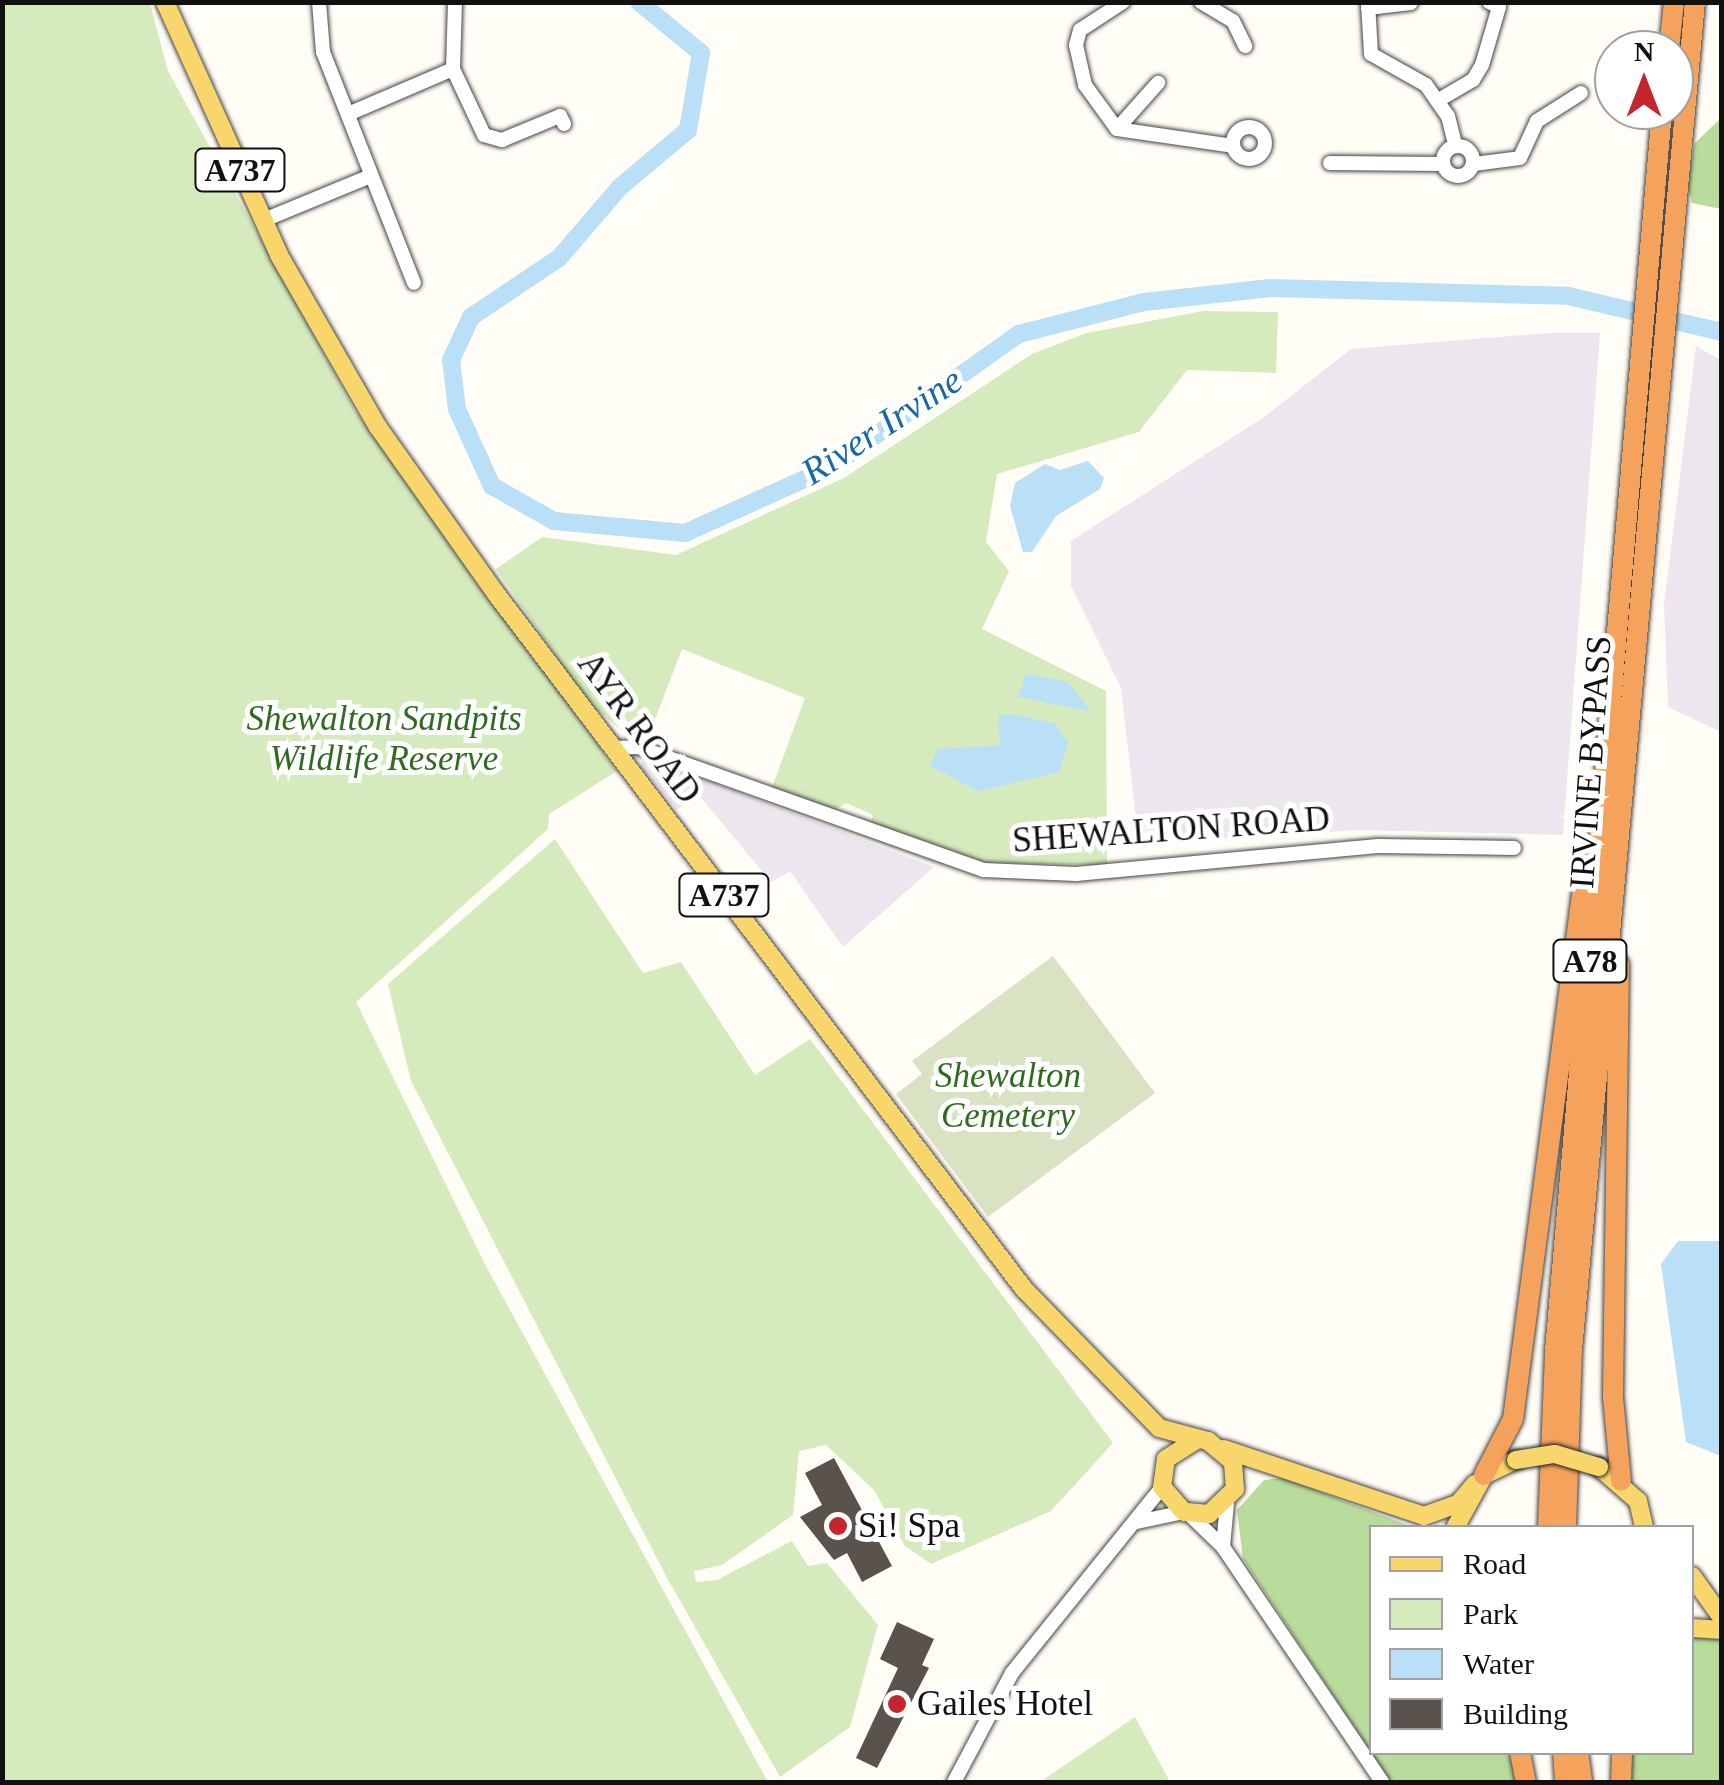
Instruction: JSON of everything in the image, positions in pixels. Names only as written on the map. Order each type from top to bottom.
[{"type":"highway","points":[[1671,30],[1674,2]]},
{"type":"highway","name":"IRVINE BYPASS","points":[[1658,234],[1695,2]]},
{"type":"highway","name":"IRVINE BYPASS","points":[[1566,1525],[1570,1370],[1624,777],[1661,130]]},
{"type":"highway","name":"IRVINE BYPASS","points":[[1548,1525],[1554,1370],[1615,668],[1645,397]]},
{"type":"highway","points":[[1479,1480],[1513,1419],[1615,668]]},
{"type":"highway","points":[[1620,1481],[1613,1397],[1624,777]]},
{"type":"highway","points":[[1521,1755],[1526,1782]]},
{"type":"highway","points":[[1563,1755],[1565,1782]]},
{"type":"highway","points":[[1578,1755],[1582,1782]]},
{"type":"highway","points":[[1621,1782],[1622,1755]]},
{"type":"main road","name":"AYR ROAD","points":[[165,2],[264,220],[378,427],[613,748],[1024,1289],[1159,1428],[1196,1440]]},
{"type":"main road","points":[[1159,1428],[1162,1480],[1187,1513],[1228,1502],[1274,1468]]},
{"type":"main road","name":"A737","points":[[1196,1440],[1404,1512],[1440,1514],[1479,1480],[1516,1460],[1555,1454],[1599,1467],[1620,1481],[1638,1501],[1643,1525]]},
{"type":"main road","points":[[1162,1480],[1174,1449],[1196,1440]]},
{"type":"main road","points":[[1222,1448],[1236,1477],[1228,1502]]},
{"type":"main road","points":[[1456,1525],[1479,1480]]},
{"type":"main road","points":[[1638,1501],[1654,1525]]},
{"type":"main road","name":"A737","points":[[1404,1512],[1422,1525]]},
{"type":"main road","points":[[1694,1579],[1722,1618]]},
{"type":"main road","points":[[1694,1628],[1722,1630]]},
{"type":"street","points":[[319,2],[323,52],[414,282]]},
{"type":"street","points":[[455,2],[453,69],[492,141],[560,116],[564,124]]},
{"type":"street","points":[[1123,2],[1080,30],[1076,45],[1085,85],[1117,129],[1233,146]]},
{"type":"street","points":[[1202,2],[1233,21],[1245,46]]},
{"type":"street","points":[[1437,101],[1473,80],[1482,65],[1499,7],[1490,2]]},
{"type":"street","points":[[1411,3],[1368,5],[1371,54],[1426,85],[1455,145]]},
{"type":"street","points":[[348,114],[453,69]]},
{"type":"street","points":[[1117,129],[1158,83]]},
{"type":"street","points":[[1330,163],[1398,167],[1443,164],[1459,176],[1474,164],[1520,158],[1537,121],[1581,94]]},
{"type":"street","points":[[1455,145],[1468,148],[1474,164]]},
{"type":"street","points":[[1443,164],[1455,145]]},
{"type":"street","points":[[1398,167],[1399,150]]},
{"type":"street","points":[[264,220],[372,176]]},
{"type":"street","name":"SHEWALTON ROAD","points":[[613,748],[638,747],[984,870],[1076,874],[1378,846],[1514,848]]},
{"type":"street","points":[[954,1782],[1012,1673],[1162,1480]]},
{"type":"street","points":[[1224,1547],[1228,1502]]},
{"type":"street","points":[[1130,1526],[1187,1513],[1224,1547],[1382,1782]]},
{"type":"shaded area","points":[[1549,333],[1600,333],[1563,835],[1357,830],[1159,842],[1137,827],[1121,688],[1071,586],[1071,541],[1264,417],[1351,349]]},
{"type":"shaded area","points":[[1696,346],[1721,360],[1721,732],[1668,707],[1664,605]]},
{"type":"shaded area","points":[[646,757],[934,867],[843,947],[790,871],[771,882],[698,794],[677,810],[640,766]]},
{"type":"green space","points":[[3,3],[150,3],[168,71],[354,409],[617,771],[549,814],[548,829],[356,1002],[486,1266],[768,1782],[3,1782]]},
{"type":"green space","points":[[1721,118],[1721,209],[1692,203],[1687,184],[1695,143]]},
{"type":"green space","name":"Shewalton Sandpits Wildlife Reserve","points":[[1203,311],[1278,312],[1276,373],[1187,370],[1139,432],[997,474],[986,542],[1009,571],[982,629],[1106,691],[1107,865],[988,863],[869,827],[873,815],[846,803],[830,813],[771,790],[805,698],[682,649],[647,740],[623,732],[588,702],[496,569],[542,537],[676,555],[844,478],[1032,354],[1087,333]]},
{"type":"green space","points":[[555,839],[643,973],[681,962],[755,1075],[810,1039],[1113,1443],[1051,1511],[931,1564],[905,1546],[874,1490],[826,1445],[799,1451],[793,1515],[722,1565],[694,1571],[696,1582],[717,1580],[792,1541],[808,1566],[827,1563],[878,1625],[850,1727],[780,1777],[666,1576],[411,1081],[388,984]]},
{"type":"green space","name":"Shewalton Cemetery","points":[[1053,956],[1155,1093],[988,1217],[896,1094],[922,1074],[912,1061]]},
{"type":"green space","points":[[1283,1478],[1408,1525],[1369,1525],[1369,1749],[1243,1559],[1237,1510],[1264,1480]]},
{"type":"green space","points":[[1694,1635],[1721,1639],[1721,1782],[1626,1782],[1627,1755],[1694,1755]]},
{"type":"green space","points":[[1135,1717],[1170,1782],[1040,1782]]},
{"type":"green space","points":[[1373,1755],[1509,1755],[1516,1782],[1391,1782]]},
{"type":"water","points":[[1088,461],[1104,478],[1100,489],[1056,516],[1032,552],[1023,552],[1010,506],[1015,483],[1045,464],[1060,470]]},
{"type":"water","points":[[1026,674],[1068,682],[1091,711],[1018,697]]},
{"type":"water","points":[[1008,714],[1055,723],[1068,743],[1059,772],[979,791],[930,766],[938,749],[1000,745],[998,716]]},
{"type":"water","points":[[1678,1241],[1721,1241],[1721,1456],[1686,1442],[1661,1264]]},
{"type":"building","name":"Si! Spa","points":[[834,1458],[892,1566],[862,1582],[847,1553],[834,1560],[800,1517],[822,1505],[805,1473]]},
{"type":"building","name":"Gailes Hotel","points":[[897,1622],[934,1639],[922,1665],[929,1668],[877,1768],[856,1758],[898,1668],[880,1659]]},
{"type":"waterway","name":"River Irvine","points":[[639,2],[701,53],[688,130],[620,187],[559,258],[471,317],[451,360],[457,409],[492,486],[554,521],[685,533],[831,467],[1019,334],[1144,302],[1270,288],[1568,296],[1722,332]]},
{"type":"place","name":"Si! Spa","points":[[838,1526]]},
{"type":"place","name":"Gailes Hotel","points":[[897,1704]]}]
